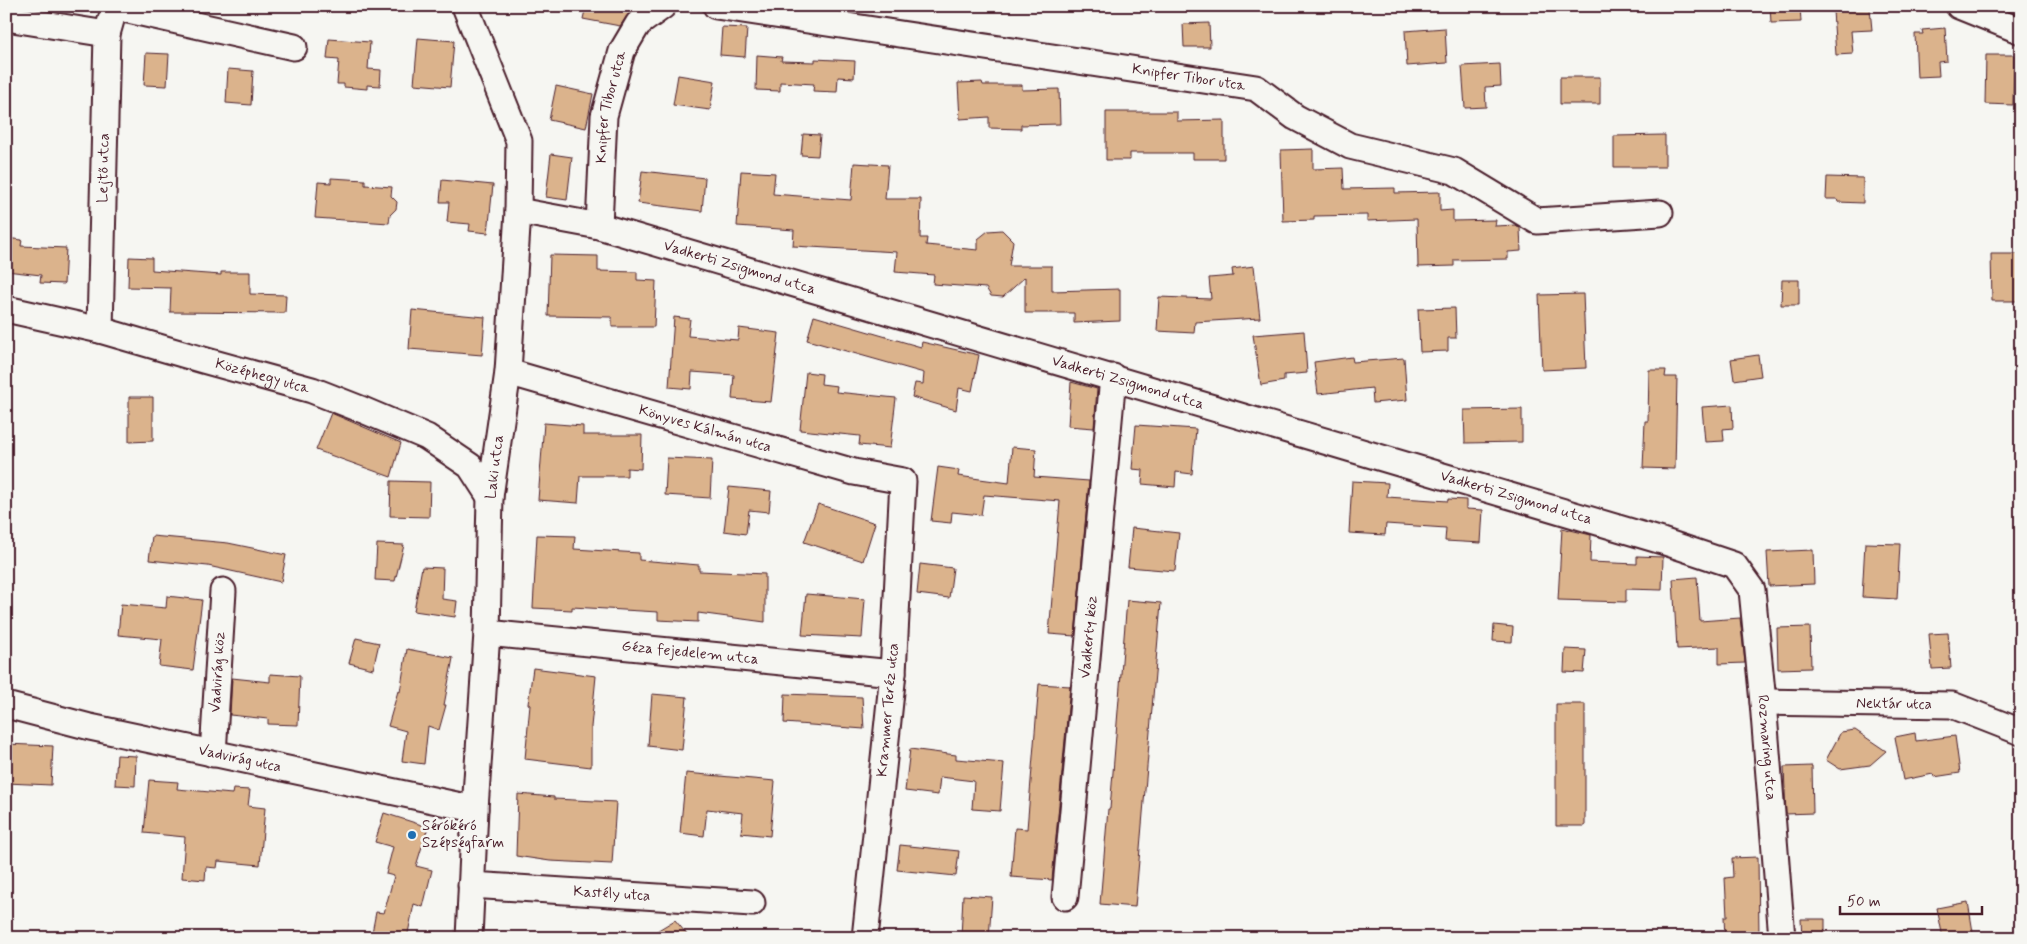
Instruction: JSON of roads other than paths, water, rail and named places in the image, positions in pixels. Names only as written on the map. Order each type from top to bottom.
[{"type":"street","name":"Laki utca","points":[[465,6],[518,141],[518,210],[508,372],[490,497],[487,632],[475,809],[469,938]]},
{"type":"street","name":"Knipfer Tibor utca","points":[[599,226],[604,116],[622,51],[638,24],[663,6]]},
{"type":"street","name":"Knipfer Tibor utca","points":[[716,6],[1256,88],[1295,117],[1350,146],[1454,171],[1537,221],[1660,213]]},
{"type":"street","points":[[1959,6],[2021,31]]},
{"type":"street","points":[[115,7],[294,47]]},
{"type":"street","name":"Lejtő utca","points":[[100,330],[107,34],[115,7]]},
{"type":"street","points":[[6,18],[107,34]]},
{"type":"street","name":"Vadkerti Zsigmond utca","points":[[518,210],[599,226],[1662,540],[1734,565]]},
{"type":"street","name":"Középhegy utca","points":[[6,309],[100,330],[312,390],[427,438],[470,466],[490,497]]},
{"type":"street","name":"Könyves Kálmán utca","points":[[508,372],[854,472],[902,481]]},
{"type":"street","name":"Vadkerty köz","points":[[1065,897],[1113,378]]},
{"type":"street","name":"Krammer Teréz utca","points":[[865,938],[892,673],[902,481]]},
{"type":"street","name":"Rozmaring utca","points":[[1734,565],[1752,590],[1782,938]]},
{"type":"street","name":"Vadvirág köz","points":[[213,754],[223,590]]},
{"type":"street","name":"Géza fejedelem utca","points":[[487,632],[892,673]]},
{"type":"street","name":"Nektár utca","points":[[1763,702],[1952,705],[2021,732]]},
{"type":"street","name":"Vadvirág utca","points":[[6,705],[90,727],[475,809]]},
{"type":"street","name":"Kastély utca","points":[[471,885],[752,902]]},
{"type":"place","name":"Sérókéró Szépségfarm","points":[[412,835]]}]
